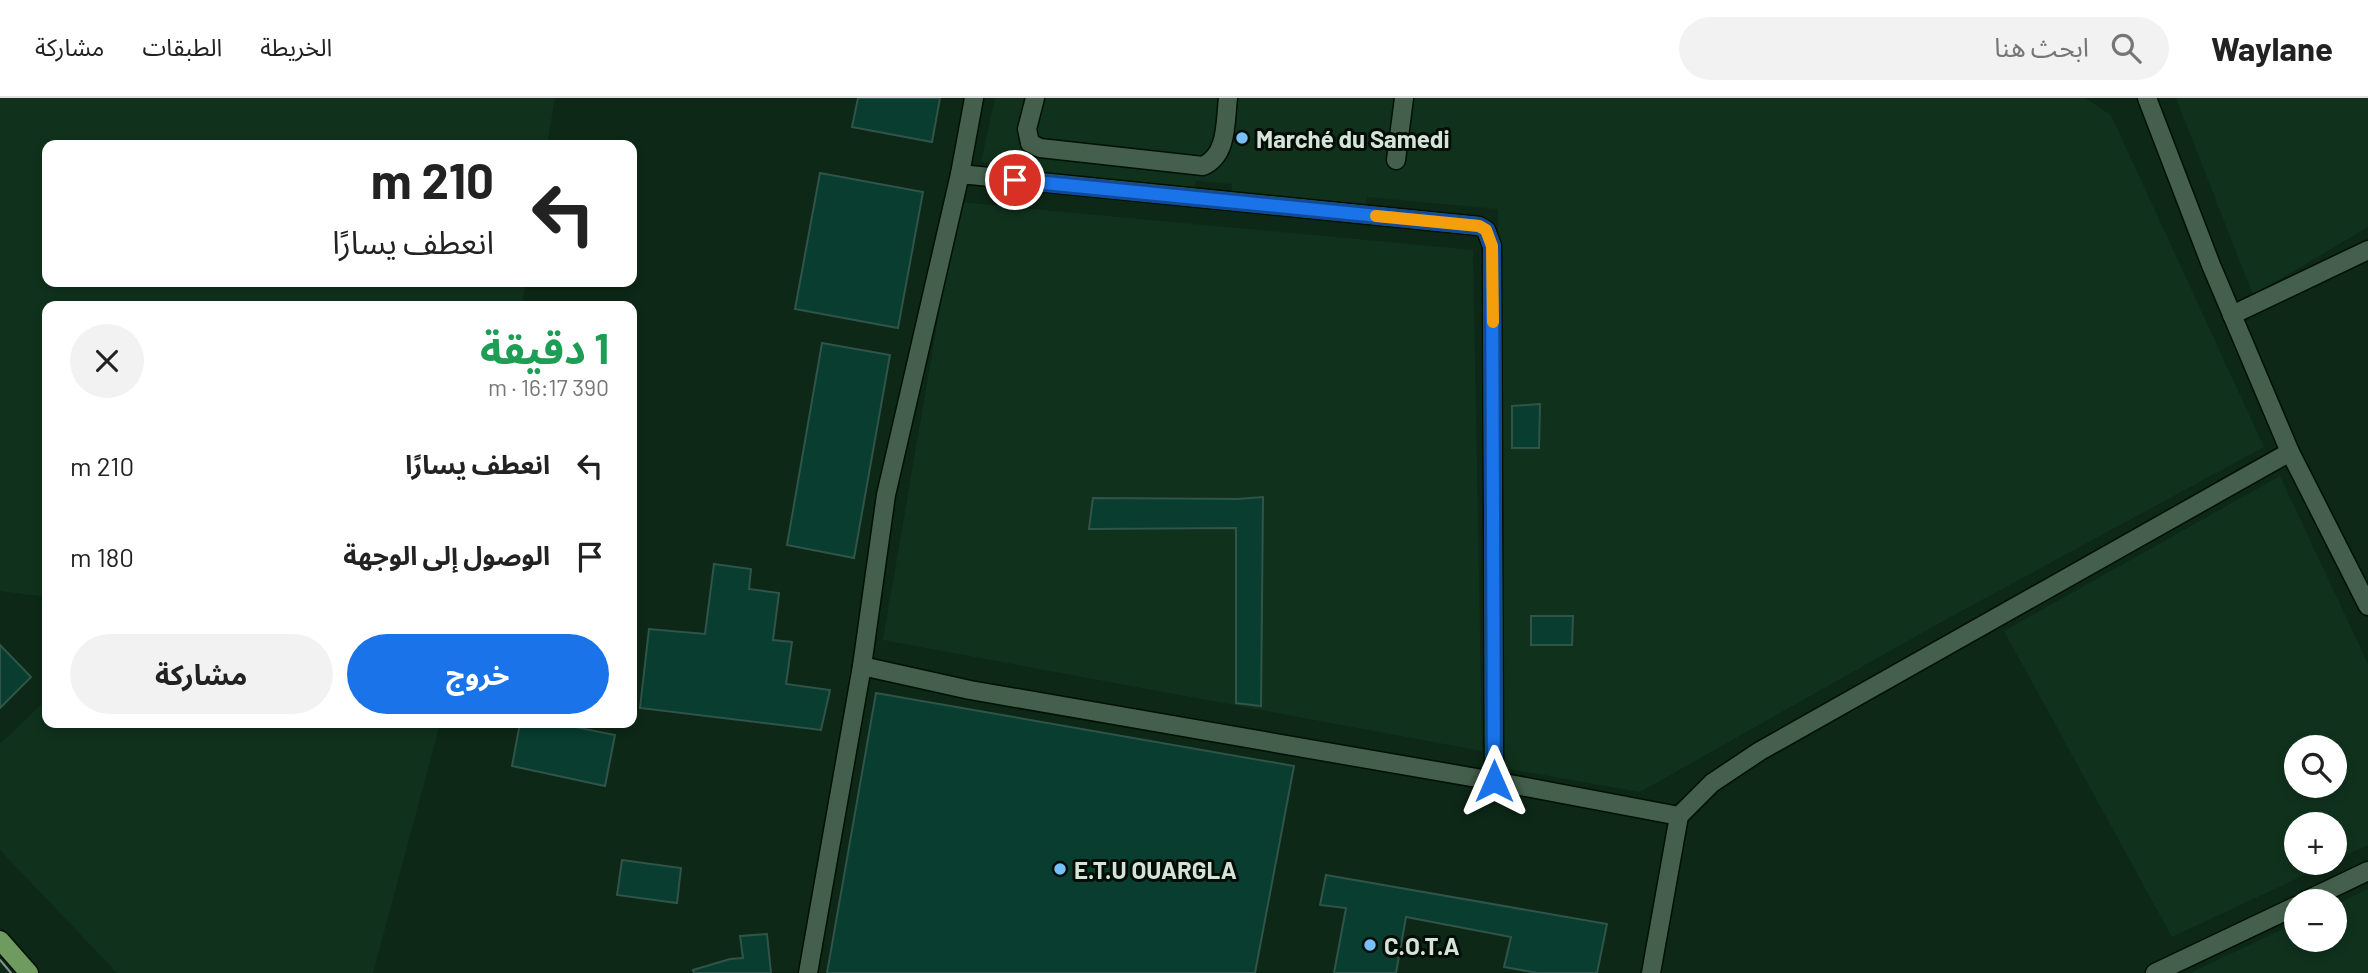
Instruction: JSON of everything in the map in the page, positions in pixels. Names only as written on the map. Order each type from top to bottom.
[{"type":"main road","points":[[0,940],[29,973]]},
{"type":"street","points":[[808,973],[862,666],[886,495],[960,174],[974,98]]},
{"type":"street","points":[[1035,98],[1027,129],[1030,143],[1040,148],[1203,166],[1213,161],[1221,152],[1228,98]]},
{"type":"street","points":[[1396,160],[1404,98]]},
{"type":"street","points":[[2147,98],[2232,315],[2290,452],[2368,606]]},
{"type":"street","points":[[960,174],[1479,226],[1486,230],[1492,246],[1494,781]]},
{"type":"street","points":[[2232,315],[2368,250]]},
{"type":"street","points":[[1651,973],[1679,816],[1712,783],[1760,751],[2290,452]]},
{"type":"street","points":[[862,666],[984,692],[1679,816]]},
{"type":"street","points":[[2330,889],[2368,871]]},
{"type":"street","points":[[2155,973],[2284,912]]},
{"type":"shaded area","points":[[0,98],[555,98],[548,140],[42,140],[42,287],[525,287],[523,301],[42,301],[42,596],[0,591]]},
{"type":"shaded area","points":[[995,98],[2085,98],[2111,115],[2264,447],[1943,621],[1640,792],[1503,768],[1498,209],[1367,197],[1364,211],[1231,201],[1232,184],[1196,181],[1193,196],[1009,180],[1010,167],[981,162]]},
{"type":"shaded area","points":[[2176,98],[2368,98],[2368,227],[2253,295]]},
{"type":"shaded area","points":[[958,202],[1473,250],[1482,751],[883,640]]},
{"type":"shaded area","points":[[2280,476],[2368,664],[2368,845],[2347,855],[2347,812],[2284,812],[2284,875],[2304,875],[2172,937],[2004,631]]},
{"type":"shaded area","points":[[42,704],[42,728],[439,728],[373,973],[117,973],[0,850],[0,744]]},
{"type":"shaded area","points":[[2368,889],[2368,973],[2190,973],[2284,929],[2284,952],[2347,952],[2347,899]]},
{"type":"building","points":[[858,98],[940,98],[932,142],[852,127]]},
{"type":"building","points":[[820,173],[923,192],[898,328],[795,309]]},
{"type":"building","points":[[822,343],[890,355],[854,558],[787,545]]},
{"type":"building","points":[[1540,404],[1539,448],[1512,448],[1512,406]]},
{"type":"building","points":[[1263,497],[1261,706],[1236,703],[1236,528],[1089,529],[1093,498]]},
{"type":"building","points":[[714,564],[751,569],[749,589],[779,593],[773,640],[792,642],[786,684],[830,690],[821,730],[640,708],[649,629],[705,634]]},
{"type":"building","points":[[1531,616],[1573,616],[1572,645],[1531,645]]},
{"type":"building","points":[[0,645],[31,677],[0,708]]},
{"type":"building","name":"E.T.U OUARGLA","points":[[876,693],[1294,766],[1255,973],[827,973]]},
{"type":"building","points":[[519,728],[580,728],[615,735],[605,786],[512,766]]},
{"type":"building","points":[[622,860],[681,868],[677,903],[617,895]]},
{"type":"building","points":[[1326,875],[1607,924],[1597,973],[1538,973],[1504,967],[1511,937],[1406,917],[1396,973],[1334,973],[1346,908],[1320,905]]},
{"type":"building","points":[[767,934],[771,973],[694,973],[693,970],[743,958],[740,936]]},
{"type":"tram line","points":[[0,960],[11,973]]},
{"type":"slow traffic","points":[[1376,216],[1479,226],[1486,230],[1492,246],[1493,322]]},
{"type":"place","name":"Marché du Samedi","points":[[1242,138]]},
{"type":"place","name":"E.T.U OUARGLA","points":[[1060,869]]},
{"type":"place","name":"C.O.T.A","points":[[1370,945]]},
{"type":"route","points":[[1015,180],[1479,226],[1486,230],[1492,246],[1494,781]]}]
